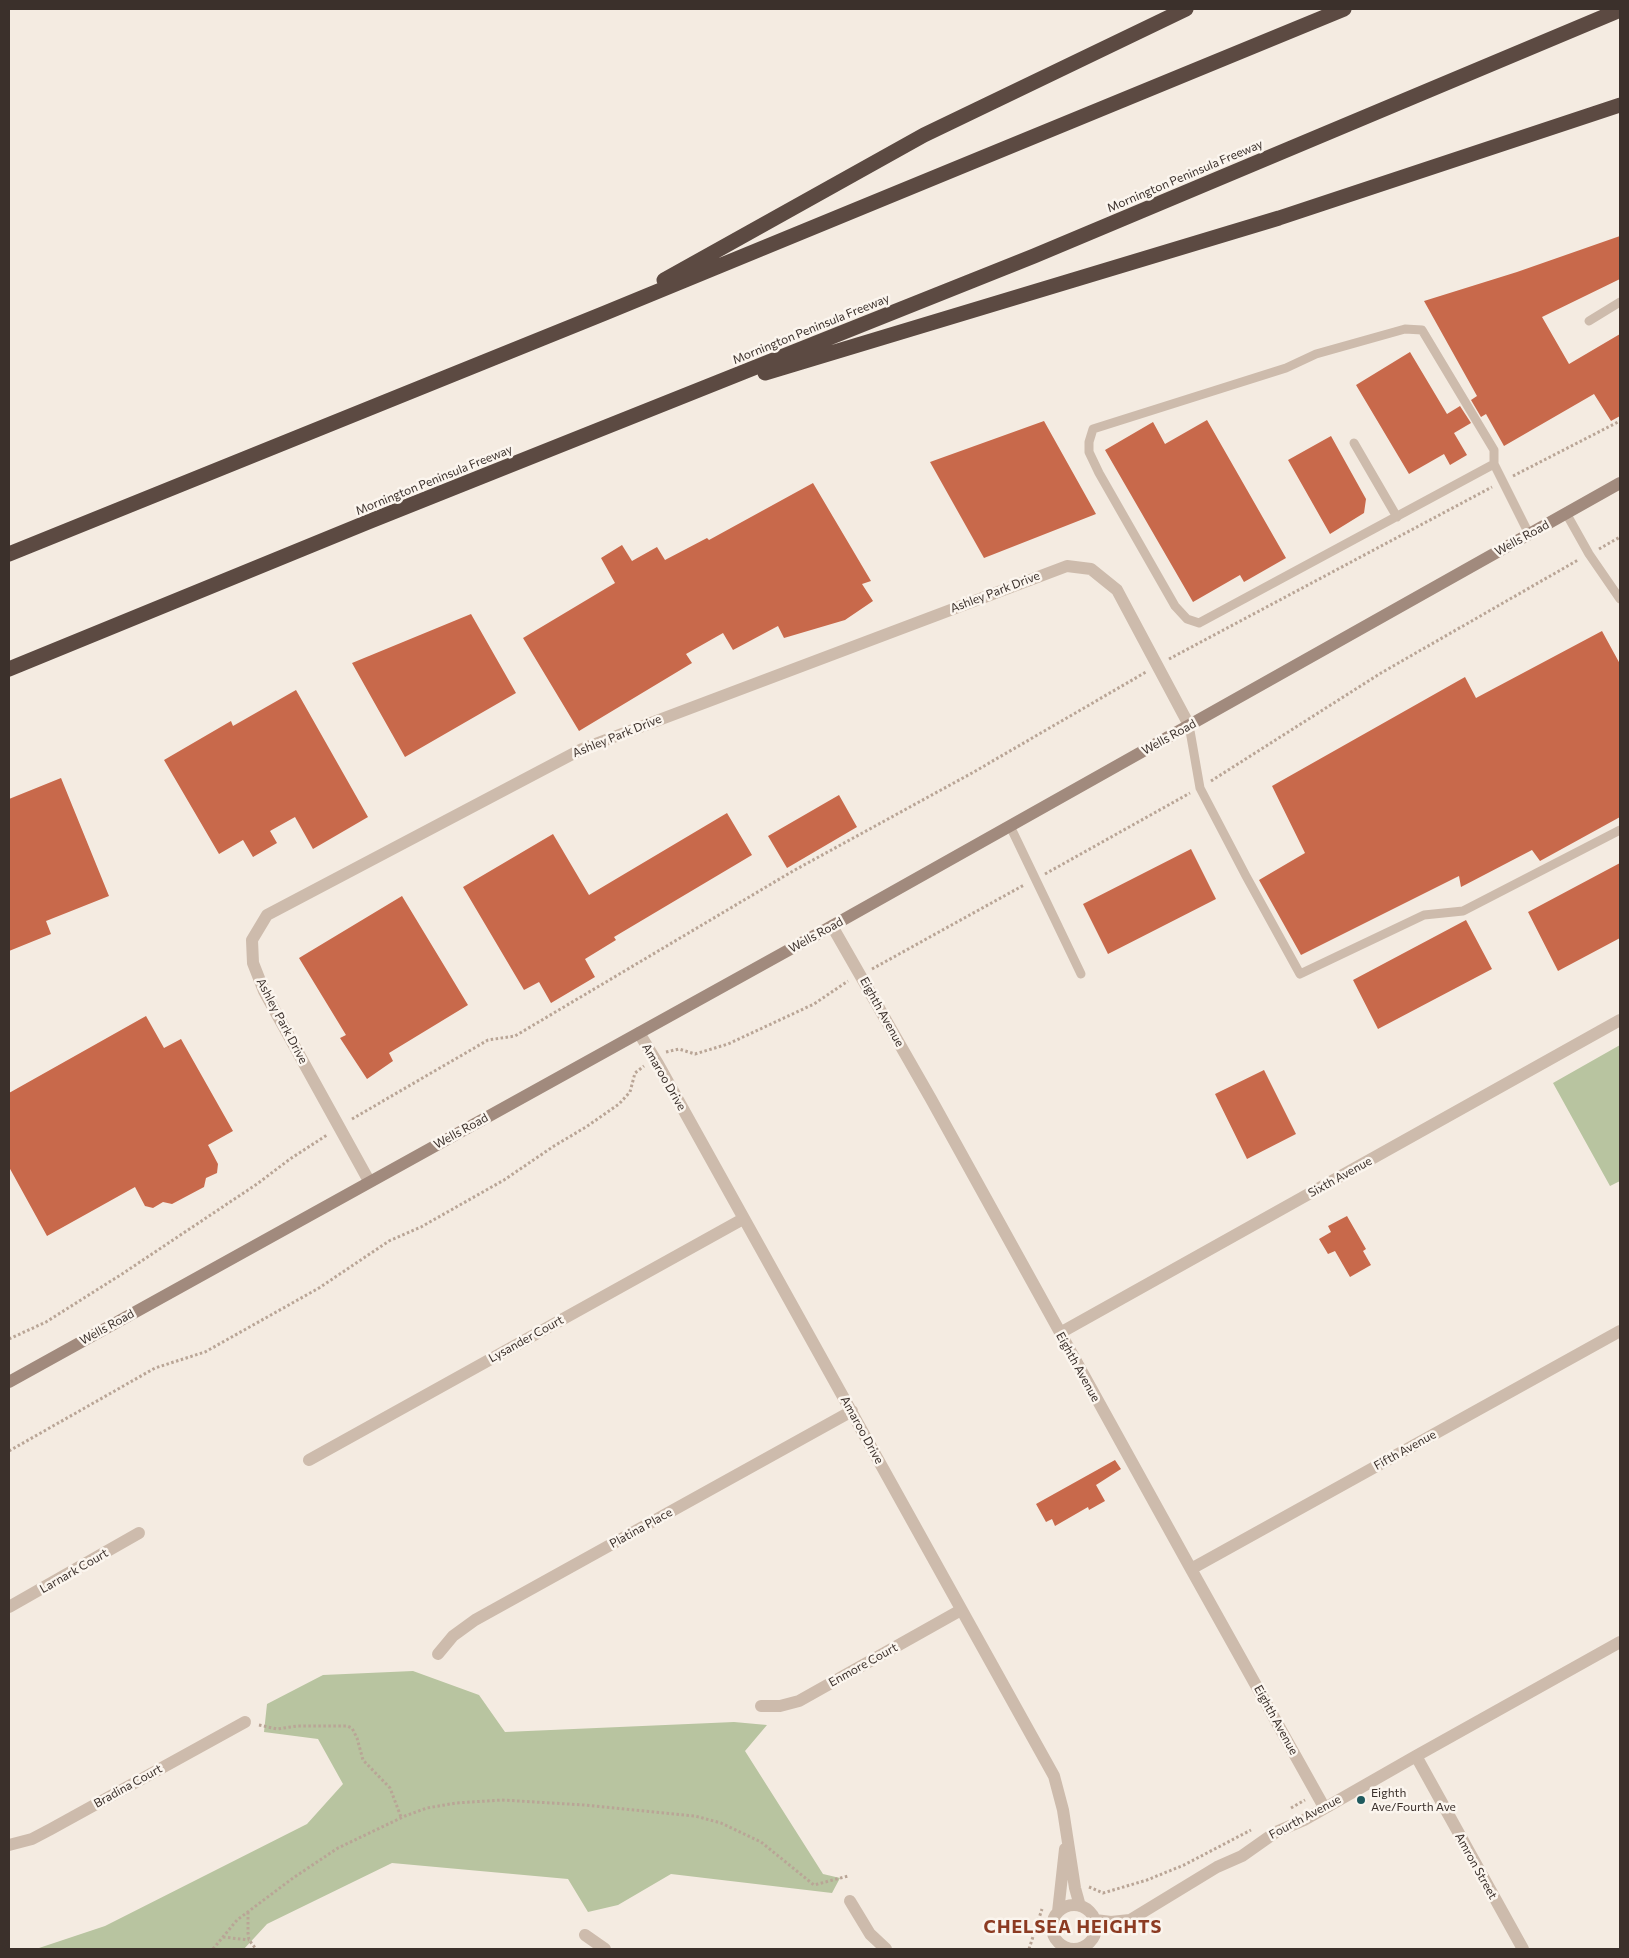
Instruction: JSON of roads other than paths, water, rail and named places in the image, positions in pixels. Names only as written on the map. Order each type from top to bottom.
[{"type":"highway","points":[[604,313],[924,135],[1186,9]]},
{"type":"highway","points":[[9,554],[604,313],[1344,9]]},
{"type":"highway","name":"Mornington Peninsula Freeway","points":[[9,669],[368,522],[1034,256],[1620,10]]},
{"type":"highway","points":[[668,402],[1278,218],[1620,105]]},
{"type":"main road","name":"Wells Road","points":[[9,1382],[832,926],[1620,484]]},
{"type":"street","name":"Ashley Park Drive","points":[[369,1181],[264,991],[253,963],[252,940],[266,915],[582,749],[1067,566],[1092,568],[1116,590],[1189,725]]},
{"type":"street","name":"Eighth Avenue","points":[[832,926],[1324,1807]]},
{"type":"street","name":"Sixth Avenue","points":[[1060,1333],[1620,1020]]},
{"type":"street","name":"Amaroo Drive","points":[[639,1033],[655,1058],[1054,1776],[1080,1906]]},
{"type":"street","name":"Lysander Court","points":[[309,1460],[743,1218]]},
{"type":"street","name":"Fifth Avenue","points":[[1190,1569],[1620,1331]]},
{"type":"street","name":"Platina Place","points":[[438,1654],[453,1636],[475,1620],[852,1411]]},
{"type":"street","name":"Larnark Court","points":[[9,1607],[139,1533]]},
{"type":"street","name":"Enmore Court","points":[[762,1706],[780,1706],[799,1700],[961,1610]]},
{"type":"street","name":"Fourth Avenue","points":[[1094,1920],[1111,1922],[1130,1920],[1217,1867],[1242,1856],[1276,1832],[1304,1820],[1324,1807],[1620,1642]]},
{"type":"street","name":"Bradina Court","points":[[9,1845],[32,1839],[245,1722]]},
{"type":"street","name":"Amron Street","points":[[1416,1756],[1523,1949]]},
{"type":"street","name":"Amaroo Drive","points":[[1058,1912],[1067,1834]]},
{"type":"street","points":[[850,1901],[870,1934],[886,1949]]},
{"type":"street","points":[[1068,1905],[1080,1906],[1086,1909],[1094,1920],[1093,1945],[1087,1944],[1075,1949],[1061,1944],[1053,1944],[1052,1928],[1054,1917],[1068,1905]]},
{"type":"street","points":[[585,1935],[605,1949]]},
{"type":"lane","points":[[1589,321],[1620,302]]},
{"type":"lane","points":[[1494,464],[1199,623],[1187,619],[1175,606],[1089,452],[1089,442],[1093,429],[1286,368],[1316,354],[1405,329],[1422,330],[1494,450],[1494,464],[1529,534]]},
{"type":"lane","points":[[1354,443],[1397,517]]},
{"type":"lane","points":[[1566,513],[1589,554],[1620,600]]},
{"type":"lane","points":[[1189,725],[1200,788],[1300,974],[1424,915],[1463,911],[1620,830]]},
{"type":"lane","points":[[1010,826],[1081,974]]},
{"type":"place","name":"Eighth Ave/Fourth Ave","points":[[1361,1800]]},
{"type":"district","name":"CHELSEA HEIGHTS","points":[[1073,1927]]}]
